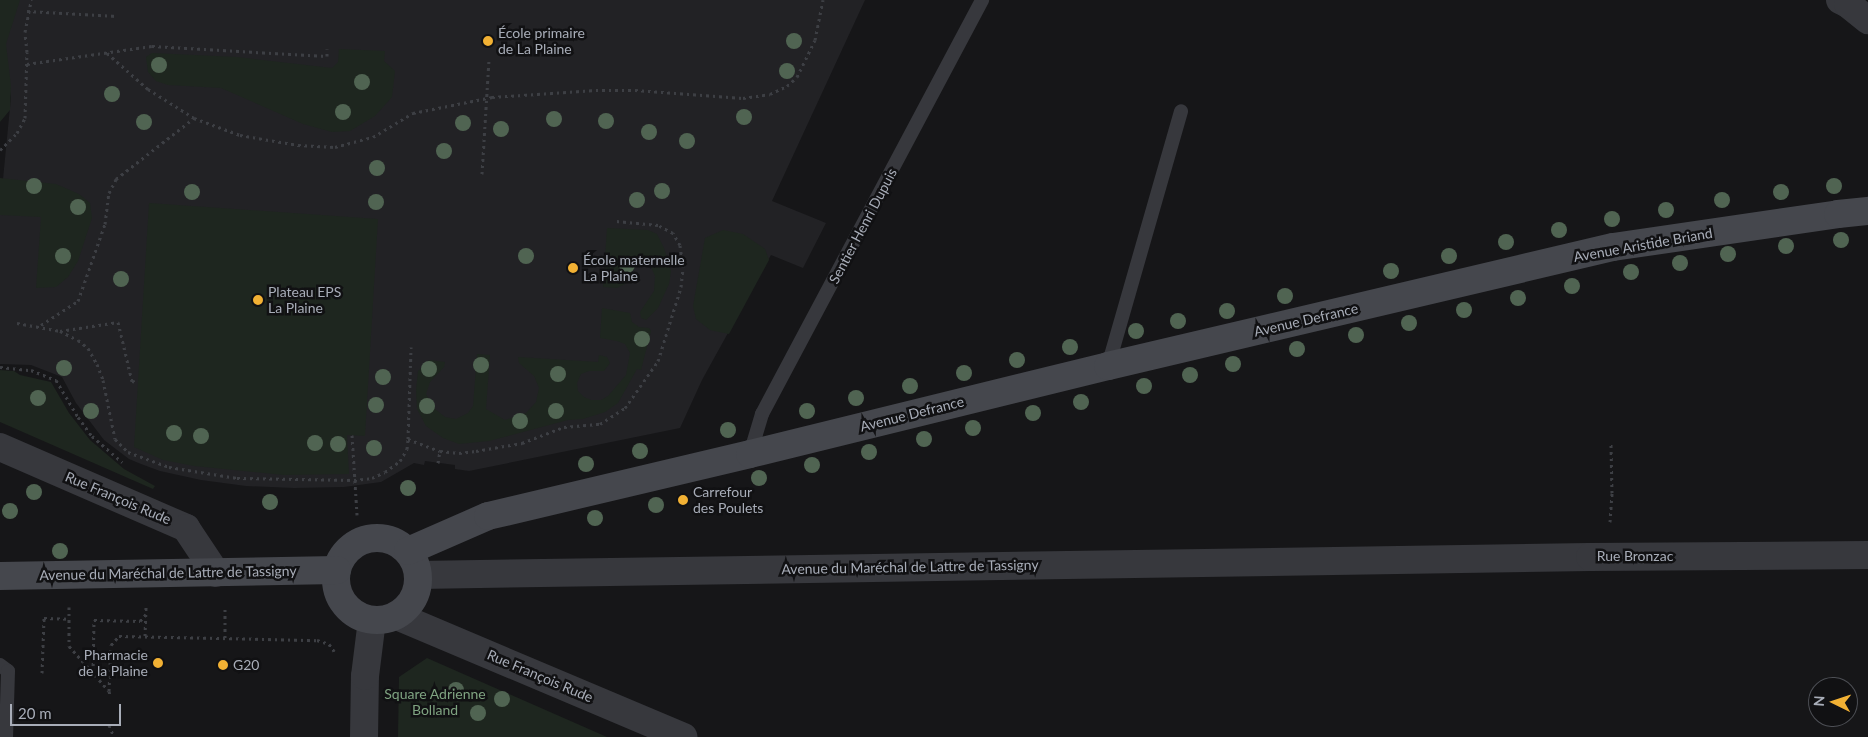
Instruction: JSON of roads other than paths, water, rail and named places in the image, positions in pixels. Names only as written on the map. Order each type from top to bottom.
[{"type":"street","points":[[1840,0],[1868,20]]},
{"type":"street","name":"Avenue Aristide Briand","points":[[1421,293],[1613,247],[1838,214],[1868,212]]},
{"type":"street","name":"Avenue Defrance","points":[[413,563],[488,516],[1108,366],[1421,293]]},
{"type":"street","name":"Rue François Rude","points":[[1,450],[186,528],[216,573]]},
{"type":"street","points":[[373,538],[392,541],[413,563],[418,588],[414,599],[384,618],[358,616],[343,602],[336,583],[337,570],[342,558],[350,548],[361,541],[373,538]]},
{"type":"street","name":"Rue Bronzac","points":[[1402,560],[1868,555]]},
{"type":"street","name":"Avenue du Maréchal de Lattre de Tassigny","points":[[413,563],[1402,560]]},
{"type":"street","name":"Avenue du Maréchal de Lattre de Tassigny","points":[[0,576],[337,570]]},
{"type":"street","points":[[364,737],[365,676],[384,618]]},
{"type":"street","name":"Rue François Rude","points":[[384,618],[683,737]]},
{"type":"lane","name":"Sentier Henri Dupuis","points":[[750,454],[762,414],[982,0]]},
{"type":"lane","points":[[1108,366],[1181,111]]},
{"type":"lane","points":[[4,668],[6,737]]},
{"type":"place","name":"École primaire de La Plaine","points":[[488,41]]},
{"type":"place","name":"École maternelle La Plaine","points":[[573,268]]},
{"type":"place","name":"Plateau EPS La Plaine","points":[[258,300]]},
{"type":"place","name":"Carrefour des Poulets","points":[[683,500]]},
{"type":"place","name":"Pharmacie de la Plaine","points":[[158,663]]},
{"type":"place","name":"G20","points":[[223,665]]},
{"type":"park label","name":"Square Adrienne Bolland","points":[[435,702]]}]
